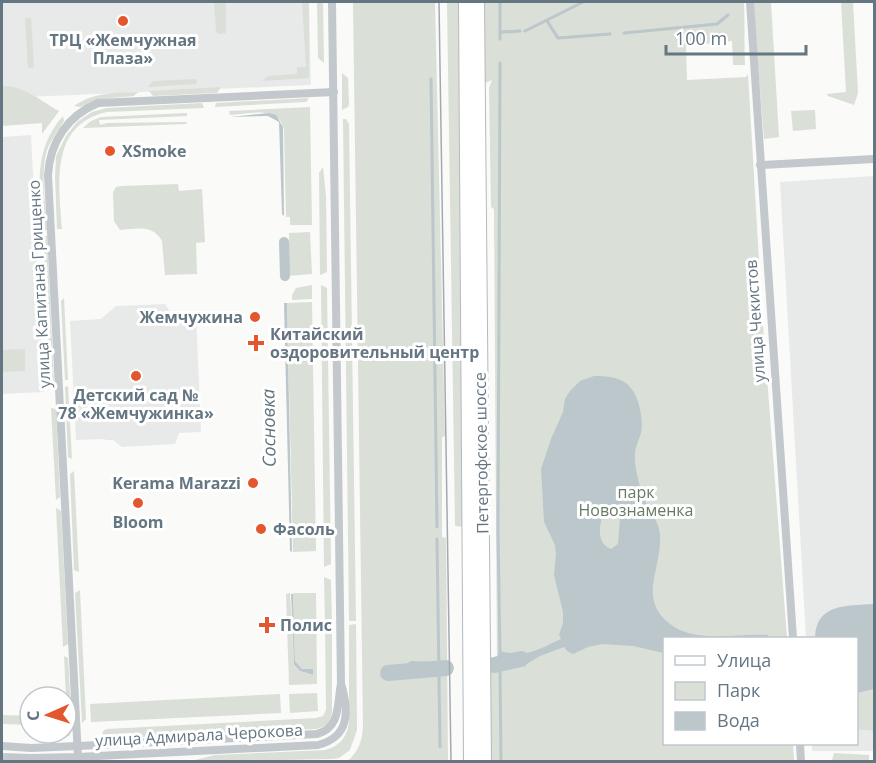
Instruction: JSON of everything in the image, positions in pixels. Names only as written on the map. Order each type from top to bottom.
[{"type":"main road","name":"Петергофское шоссе","points":[[466,2],[471,762]]},
{"type":"main road","name":"Петергофское шоссе","points":[[477,2],[484,762]]},
{"type":"street","points":[[332,2],[341,716]]},
{"type":"street","name":"улица Чекистов","points":[[750,2],[793,637]]},
{"type":"street","name":"улица Капитана Грищенко","points":[[78,757],[48,176],[51,154],[56,142],[73,117],[98,103],[333,93]]},
{"type":"street","points":[[760,165],[874,159]]},
{"type":"street","name":"улица Адмирала Черокова","points":[[2,746],[78,746],[317,734],[331,727],[341,716]]},
{"type":"street","name":"улица Адмирала Черокова","points":[[2,757],[78,757],[318,744],[336,738],[344,726],[341,716]]},
{"type":"street","points":[[800,745],[801,762]]},
{"type":"shaded area","points":[[2,2],[309,2],[311,85],[2,98]]},
{"type":"shaded area","points":[[31,135],[44,392],[2,394],[2,137]]},
{"type":"shaded area","points":[[874,176],[874,751],[812,751],[812,745],[858,745],[858,637],[806,637],[780,182]]},
{"type":"shaded area","name":"Детский сад № 78 «Жемчужинка»","points":[[165,304],[172,315],[196,313],[201,432],[179,433],[175,444],[122,447],[113,440],[76,440],[70,321],[101,319],[116,306]]},
{"type":"green space","points":[[214,2],[226,2],[226,33],[218,34],[216,31]]},
{"type":"green space","points":[[302,2],[309,2],[309,78],[262,81],[268,76],[297,74],[297,67],[306,67]]},
{"type":"green space","points":[[317,2],[323,2],[324,63],[318,58]]},
{"type":"green space","points":[[353,2],[435,2],[445,436],[442,437],[442,537],[446,538],[448,761],[346,762],[359,746],[363,726]]},
{"type":"green space","points":[[447,2],[461,2],[465,527],[455,526]]},
{"type":"green space","name":"парк Новознаменка","points":[[483,2],[744,2],[745,65],[733,65],[732,41],[686,46],[687,80],[746,77],[748,74],[762,312],[787,637],[663,637],[663,745],[793,745],[794,761],[489,761],[488,664],[497,663],[494,209],[491,207],[489,88],[492,80],[483,84]]},
{"type":"green space","points":[[753,2],[771,2],[779,137],[764,139]]},
{"type":"green space","points":[[841,2],[853,2],[858,93],[854,105],[827,94],[846,92]]},
{"type":"green space","points":[[25,18],[31,18],[34,67],[28,68]]},
{"type":"green space","points":[[342,73],[348,78],[349,104],[342,110]]},
{"type":"green space","points":[[196,79],[197,84],[148,87],[153,81]]},
{"type":"green space","points":[[2,86],[25,91],[59,111],[42,134],[42,123],[2,126]]},
{"type":"green space","points":[[221,87],[217,93],[153,96],[149,91]]},
{"type":"green space","points":[[138,92],[134,96],[100,99],[80,107],[74,106],[97,96]]},
{"type":"green space","points":[[309,98],[306,102],[215,107],[216,103]]},
{"type":"green space","points":[[202,103],[204,108],[107,112],[88,119],[75,129],[66,143],[62,158],[60,194],[62,229],[57,229],[56,156],[66,136],[77,122],[92,112],[107,108]]},
{"type":"green space","points":[[310,107],[312,225],[290,225],[290,217],[286,217],[284,129],[281,121],[269,114],[230,115],[229,111]]},
{"type":"green space","points":[[815,110],[816,129],[793,131],[791,111]]},
{"type":"green space","points":[[187,113],[187,116],[99,120],[100,125],[187,122],[186,124],[83,128],[91,121],[101,117]]},
{"type":"green space","points":[[63,116],[64,121],[47,150],[45,159],[47,230],[42,230],[40,170],[42,156],[53,129]]},
{"type":"green space","points":[[343,119],[346,119],[349,124],[356,621],[349,621]]},
{"type":"green space","points":[[323,167],[326,196],[327,272],[320,275],[319,173]]},
{"type":"green space","points":[[178,184],[179,191],[202,189],[205,242],[196,243],[197,274],[165,275],[162,241],[158,236],[144,229],[120,230],[114,221],[113,192],[116,187]]},
{"type":"green space","points":[[310,232],[312,274],[286,276],[285,242],[289,242],[289,233]]},
{"type":"green space","points":[[43,236],[47,236],[54,381],[50,381]]},
{"type":"green space","points":[[312,285],[312,299],[292,300],[296,288]]},
{"type":"green space","points":[[321,285],[327,288],[331,564],[324,567]]},
{"type":"green space","points":[[64,298],[68,380],[65,380],[61,301]]},
{"type":"green space","points":[[312,302],[316,551],[293,552],[287,303]]},
{"type":"green space","points":[[25,349],[25,371],[2,372],[2,350]]},
{"type":"green space","points":[[68,386],[72,459],[68,457],[65,387]]},
{"type":"green space","points":[[51,408],[56,409],[60,497],[56,500]]},
{"type":"green space","points":[[74,471],[79,572],[74,570],[70,474]]},
{"type":"green space","points":[[56,508],[61,511],[68,644],[63,647]]},
{"type":"green space","points":[[324,577],[331,580],[332,622],[325,623]]},
{"type":"green space","points":[[80,590],[86,719],[82,723],[75,593]]},
{"type":"green space","points":[[290,593],[294,666],[312,675],[313,669],[302,669],[295,661],[293,593],[316,593],[317,684],[289,685],[286,594]]},
{"type":"green space","points":[[356,624],[357,730],[350,750],[339,758],[332,759],[187,762],[215,755],[325,750],[338,744],[344,737],[349,723],[349,625]]},
{"type":"green space","points":[[332,625],[332,711],[329,721],[323,727],[102,739],[103,731],[107,729],[323,716],[326,710],[325,626]]},
{"type":"green space","points":[[64,656],[68,658],[70,685],[65,685]]},
{"type":"green space","points":[[874,689],[874,731],[858,729],[858,693]]},
{"type":"green space","points":[[317,693],[318,711],[290,713],[289,694]]},
{"type":"green space","points":[[280,694],[281,713],[91,722],[90,704]]},
{"type":"green space","points":[[2,715],[18,716],[18,725],[2,724]]},
{"type":"green space","points":[[834,753],[869,755],[869,761],[819,761],[832,760]]},
{"type":"water","points":[[269,113],[276,115],[283,127],[284,216],[282,214],[279,122],[268,116],[230,117]]},
{"type":"water","points":[[284,303],[287,303],[292,552],[290,551]]},
{"type":"water","points":[[594,376],[619,379],[634,392],[640,409],[642,426],[635,451],[635,463],[643,496],[655,518],[660,535],[653,594],[660,614],[670,624],[692,634],[704,636],[768,635],[769,637],[663,637],[663,653],[633,646],[602,644],[573,654],[564,647],[528,663],[511,662],[500,669],[498,664],[494,665],[500,651],[525,653],[561,639],[559,635],[563,623],[563,612],[554,575],[555,545],[544,522],[541,469],[563,412],[565,399],[580,381]],"holes":[[[611,505],[617,509],[620,518],[618,544],[611,549],[602,541],[600,524],[606,508]]]},
{"type":"water","points":[[291,594],[293,594],[295,661],[302,669],[313,669],[313,675],[300,671],[294,665]]},
{"type":"water","points":[[874,604],[874,689],[858,693],[858,637],[815,637],[821,618],[827,612],[854,605]]},
{"type":"water","points":[[411,661],[439,662],[440,669],[418,670],[414,668],[410,671],[408,668],[394,669],[391,667],[387,672],[387,665],[405,665]]},
{"type":"waterway","points":[[500,2],[500,39]]},
{"type":"waterway","points":[[525,31],[583,2]]},
{"type":"waterway","points":[[624,33],[717,24],[728,15]]},
{"type":"waterway","points":[[547,21],[558,38],[610,34]]},
{"type":"waterway","points":[[501,32],[520,31]]},
{"type":"waterway","points":[[500,63],[498,530],[500,655]]},
{"type":"waterway","points":[[431,79],[437,527]]},
{"type":"waterway","name":"Сосновка","points":[[284,242],[285,276]]},
{"type":"waterway","points":[[437,539],[440,747]]},
{"type":"waterway","name":"Сосновка","points":[[494,665],[521,659]]},
{"type":"waterway","points":[[500,667],[501,762]]},
{"type":"waterway","name":"Сосновка","points":[[388,673],[446,668]]},
{"type":"tram line","points":[[439,2],[451,762]]},
{"type":"place","name":"ТРЦ «Жемчужная Плаза»","points":[[123,21]]},
{"type":"place","name":"XSmoke","points":[[110,151]]},
{"type":"place","name":"Жемчужина","points":[[255,317]]},
{"type":"place","name":"Китайский оздоровительный центр","points":[[256,343]]},
{"type":"place","name":"Детский сад № 78 «Жемчужинка»","points":[[136,376]]},
{"type":"place","name":"Kerama Marazzi","points":[[253,483]]},
{"type":"place","name":"Bloom","points":[[138,503]]},
{"type":"place","name":"Фасоль","points":[[261,529]]},
{"type":"place","name":"Полис","points":[[267,625]]}]
